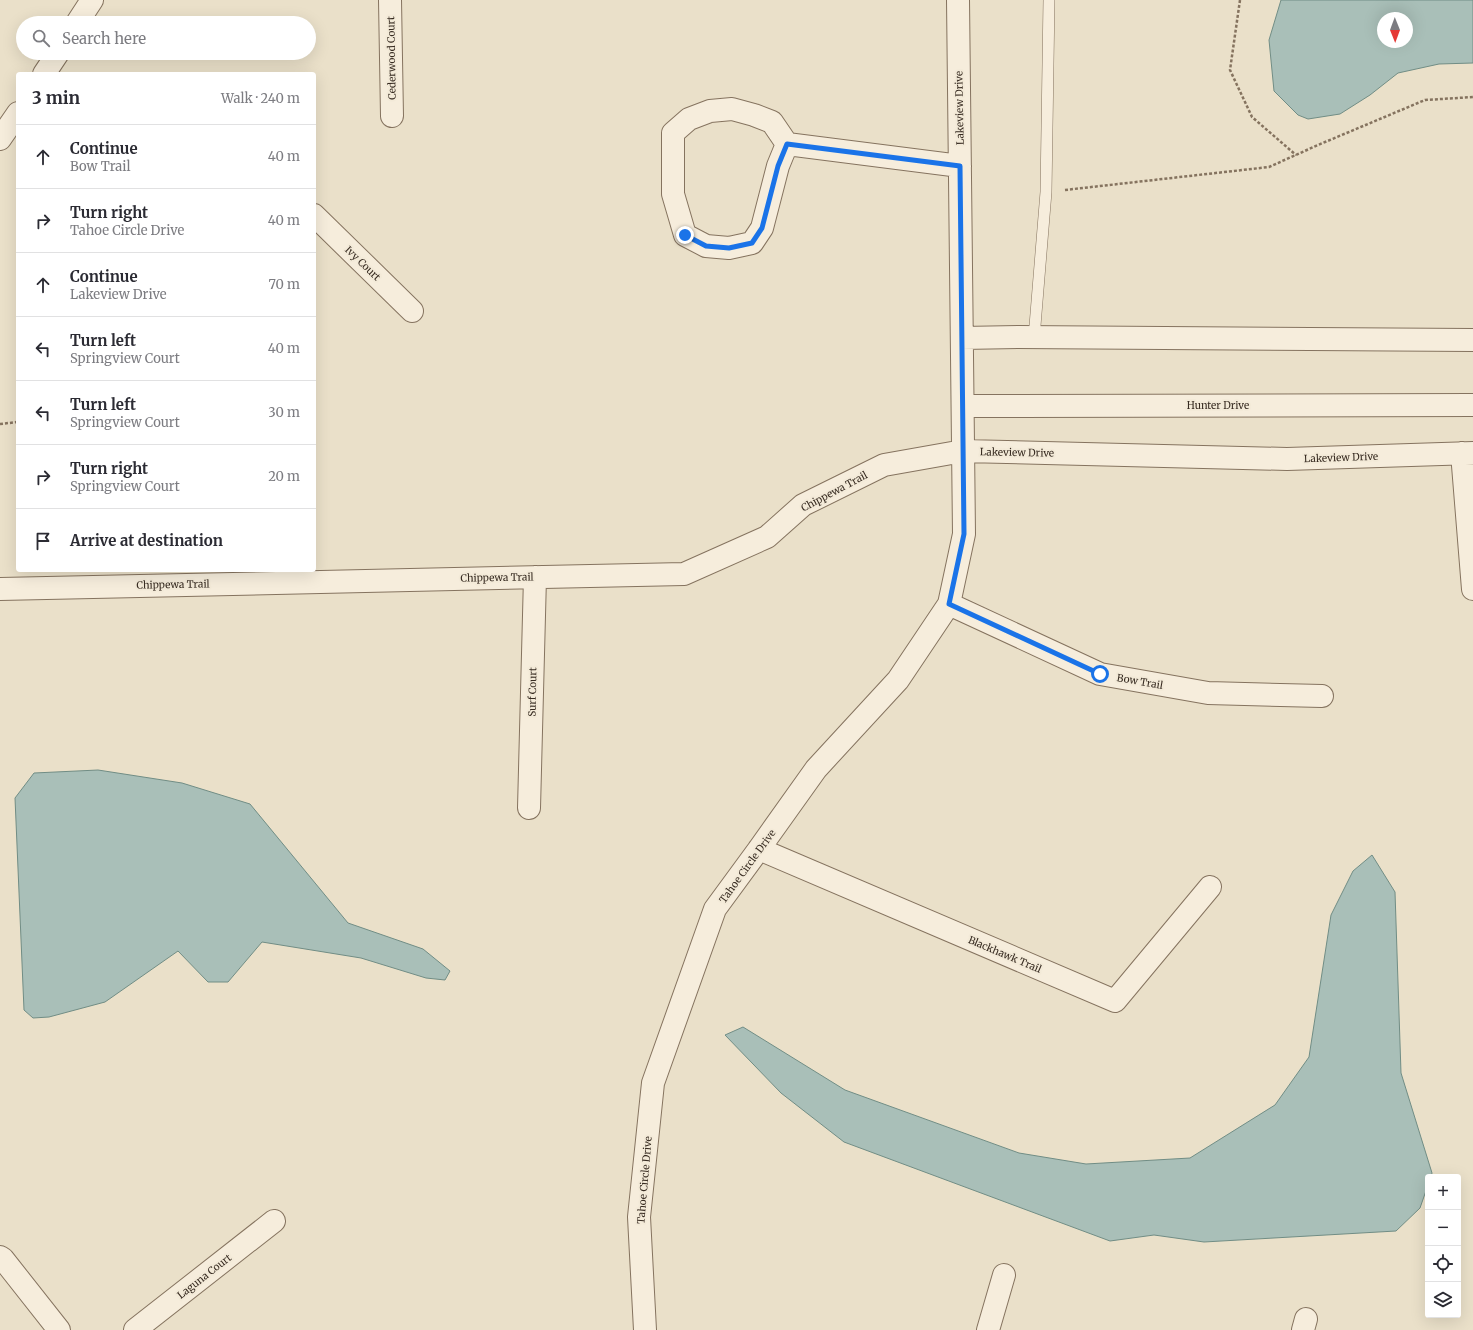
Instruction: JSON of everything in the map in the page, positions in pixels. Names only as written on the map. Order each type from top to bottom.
[{"type":"street","points":[[82,16],[92,0]]},
{"type":"street","name":"Cederwood Court","points":[[390,0],[392,116]]},
{"type":"street","name":"Lakeview Drive","points":[[958,0],[963,451],[1287,459],[1468,453]]},
{"type":"street","points":[[787,144],[778,166],[762,228],[752,243],[729,248],[706,246],[685,235],[673,194],[672,133],[689,118],[710,110],[732,109],[772,122],[787,144],[960,166]]},
{"type":"street","points":[[0,139],[16,116]]},
{"type":"street","name":"Ivy Court","points":[[316,217],[412,311]]},
{"type":"street","points":[[962,338],[1473,340]]},
{"type":"street","name":"Hunter Drive","points":[[963,406],[1473,405]]},
{"type":"street","name":"Chippewa Trail","points":[[0,589],[684,574],[767,537],[803,505],[884,465],[963,451]]},
{"type":"street","name":"Tahoe Circle Drive","points":[[645,1330],[639,1217],[653,1083],[714,909],[816,769],[898,680],[949,604],[964,534],[963,451]]},
{"type":"street","points":[[1468,453],[1473,589]]},
{"type":"street","name":"Surf Court","points":[[529,808],[535,577]]},
{"type":"street","name":"Bow Trail","points":[[949,604],[1100,674],[1208,693],[1322,696]]},
{"type":"street","name":"Blackhawk Trail","points":[[759,849],[1115,1001],[1210,887]]},
{"type":"street","name":"Laguna Court","points":[[134,1330],[274,1221]]},
{"type":"street","points":[[0,1257],[3,1258],[59,1330]]},
{"type":"street","points":[[988,1330],[1004,1275]]},
{"type":"lane","points":[[1034,338],[1046,192],[1049,0]]},
{"type":"path","points":[[1240,0],[1230,70],[1252,117],[1296,155]]},
{"type":"path","points":[[1046,192],[1269,167],[1424,100],[1473,97]]},
{"type":"path","points":[[0,424],[16,422]]},
{"type":"water","points":[[1281,0],[1473,0],[1473,63],[1439,64],[1398,73],[1370,95],[1340,114],[1308,119],[1298,115],[1274,91],[1269,40]]},
{"type":"water","points":[[98,770],[182,783],[250,804],[348,923],[423,949],[450,971],[445,980],[426,978],[361,958],[262,942],[228,982],[208,982],[178,951],[105,1002],[49,1017],[33,1018],[24,1010],[15,798],[34,773]]},
{"type":"water","points":[[1372,855],[1395,892],[1401,1073],[1432,1173],[1425,1174],[1425,1194],[1420,1208],[1396,1231],[1204,1242],[1154,1235],[1110,1241],[844,1142],[781,1093],[725,1035],[743,1027],[845,1090],[1019,1153],[1086,1164],[1190,1158],[1275,1105],[1309,1057],[1331,915],[1353,871]]},
{"type":"route","points":[[685,235],[706,246],[729,248],[752,243],[762,228],[778,166],[787,144],[960,166],[964,534],[949,604],[1100,674]]}]
